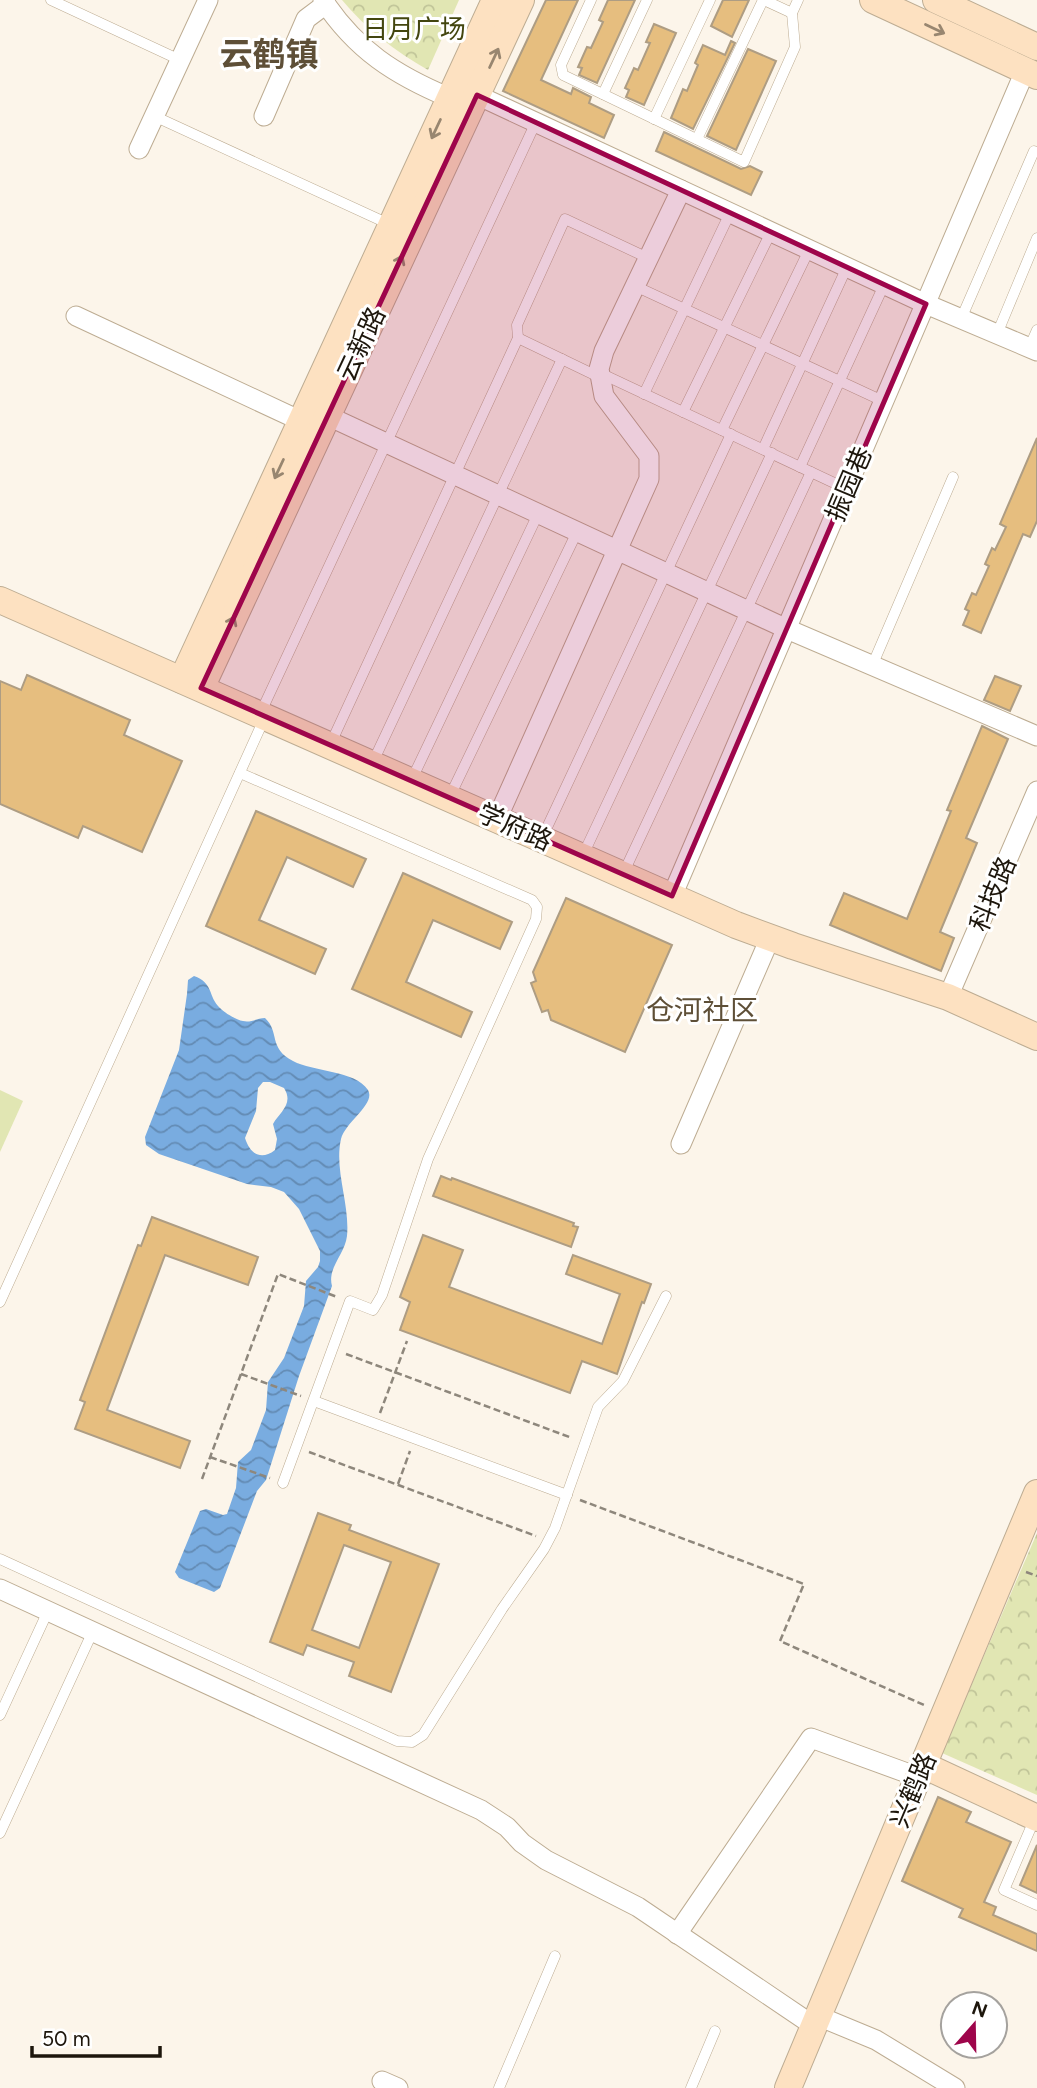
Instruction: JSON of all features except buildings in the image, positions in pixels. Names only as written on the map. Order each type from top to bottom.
[{"type":"street","points":[[139,149],[208,0]]},
{"type":"street","name":"云新路","points":[[191,684],[301,421],[495,0]]},
{"type":"street","name":"云新路","points":[[191,684],[328,416],[521,0]]},
{"type":"street","points":[[873,0],[1031,73]]},
{"type":"street","points":[[936,0],[1037,47]]},
{"type":"street","points":[[264,116],[306,19],[324,2],[349,36],[366,51],[405,77],[450,98]]},
{"type":"street","name":"振园巷","points":[[672,896],[926,304],[1031,73]]},
{"type":"street","points":[[477,95],[926,304],[996,334],[1034,343]]},
{"type":"street","points":[[497,819],[646,488],[650,469],[649,456],[604,396],[599,375],[604,351],[681,190]]},
{"type":"street","points":[[76,316],[301,421]]},
{"type":"street","points":[[328,416],[705,592],[1037,736]]},
{"type":"street","name":"学府路","points":[[0,600],[672,896],[770,937],[948,997],[1037,1037]]},
{"type":"street","name":"科技路","points":[[948,997],[1037,790]]},
{"type":"street","points":[[681,1144],[770,937]]},
{"type":"street","name":"兴鹤路","points":[[788,2088],[1037,1493]]},
{"type":"street","points":[[0,1589],[481,1810],[507,1827],[522,1843],[546,1860],[638,1907],[816,2021],[876,2040],[955,2088]]},
{"type":"street","points":[[677,1934],[811,1738],[921,1771],[1036,1818]]},
{"type":"lane","points":[[51,0],[180,60]]},
{"type":"lane","points":[[591,0],[561,65],[563,75],[744,162],[795,47],[792,13],[798,0]]},
{"type":"lane","points":[[603,94],[647,0]]},
{"type":"lane","points":[[654,119],[710,0]]},
{"type":"lane","points":[[697,139],[764,0],[792,13]]},
{"type":"lane","points":[[154,116],[391,225]]},
{"type":"lane","points":[[0,1302],[240,773],[263,715],[536,122]]},
{"type":"lane","points":[[961,319],[1034,151]]},
{"type":"lane","points":[[644,394],[730,213]]},
{"type":"lane","points":[[330,745],[518,338],[517,325],[565,219],[648,258]]},
{"type":"lane","points":[[683,412],[771,232]]},
{"type":"lane","points":[[996,334],[1037,238]]},
{"type":"lane","points":[[542,839],[666,573],[763,345],[809,250]]},
{"type":"lane","points":[[582,857],[705,592],[802,363],[847,267]]},
{"type":"lane","points":[[635,285],[885,401]]},
{"type":"lane","points":[[800,467],[884,285]]},
{"type":"lane","points":[[518,338],[847,489]]},
{"type":"lane","points":[[372,764],[562,359]]},
{"type":"lane","points":[[623,875],[811,472]]},
{"type":"lane","points":[[872,666],[953,477]]},
{"type":"lane","points":[[411,781],[538,514]]},
{"type":"lane","points":[[449,798],[577,532]]},
{"type":"lane","points":[[240,773],[532,900],[537,908],[536,919],[428,1159],[382,1296],[373,1310],[351,1301],[310,1399],[296,1447],[278,1481]]},
{"type":"lane","points":[[0,1559],[405,1743],[412,1742],[423,1735],[502,1609],[531,1572],[549,1541],[598,1407],[623,1381],[666,1296]]},
{"type":"lane","points":[[310,1399],[567,1495]]},
{"type":"lane","points":[[0,1715],[48,1611]]},
{"type":"lane","points":[[0,1833],[93,1631]]},
{"type":"lane","points":[[1036,1818],[1004,1890],[1037,1905]]},
{"type":"lane","points":[[499,2088],[555,1956]]},
{"type":"lane","points":[[691,2088],[715,2031]]},
{"type":"path","points":[[202,1479],[278,1274],[341,1298]]},
{"type":"path","points":[[376,1424],[407,1341]]},
{"type":"path","points":[[333,1349],[585,1443]]},
{"type":"path","points":[[241,1374],[310,1399]]},
{"type":"path","points":[[398,1485],[415,1438]]},
{"type":"path","points":[[296,1447],[549,1541]]},
{"type":"path","points":[[210,1457],[278,1481]]},
{"type":"path","points":[[567,1495],[804,1584],[780,1641],[944,1714]]},
{"type":"highlighted area","points":[[477,95],[926,304],[672,896],[201,688]]},
{"type":"green space","name":"日月广场","points":[[342,0],[459,0],[428,70],[382,39]]},
{"type":"green space","points":[[0,1090],[23,1101],[0,1152]]},
{"type":"green space","points":[[1037,1533],[1037,1795],[942,1753]]},
{"type":"water","points":[[194,976],[204,982],[218,1006],[233,1017],[246,1021],[265,1018],[285,1056],[301,1065],[354,1079],[362,1083],[369,1095],[364,1107],[344,1132],[339,1151],[347,1224],[346,1243],[334,1267],[332,1286],[299,1376],[266,1480],[257,1491],[220,1588],[214,1592],[179,1578],[175,1572],[200,1511],[206,1509],[227,1514],[236,1488],[238,1462],[251,1450],[266,1410],[268,1382],[284,1358],[304,1306],[306,1281],[318,1267],[320,1251],[299,1209],[284,1192],[271,1187],[247,1184],[159,1154],[146,1145],[145,1137],[179,1050],[188,980]],"holes":[[[263,1082],[284,1088],[287,1103],[273,1124],[277,1139],[275,1150],[261,1155],[253,1152],[245,1138],[256,1111],[258,1088]]]},
{"type":"district","name":"云鹤镇","points":[[269,54]]},
{"type":"district","name":"仓河社区","points":[[702,1010]]}]
